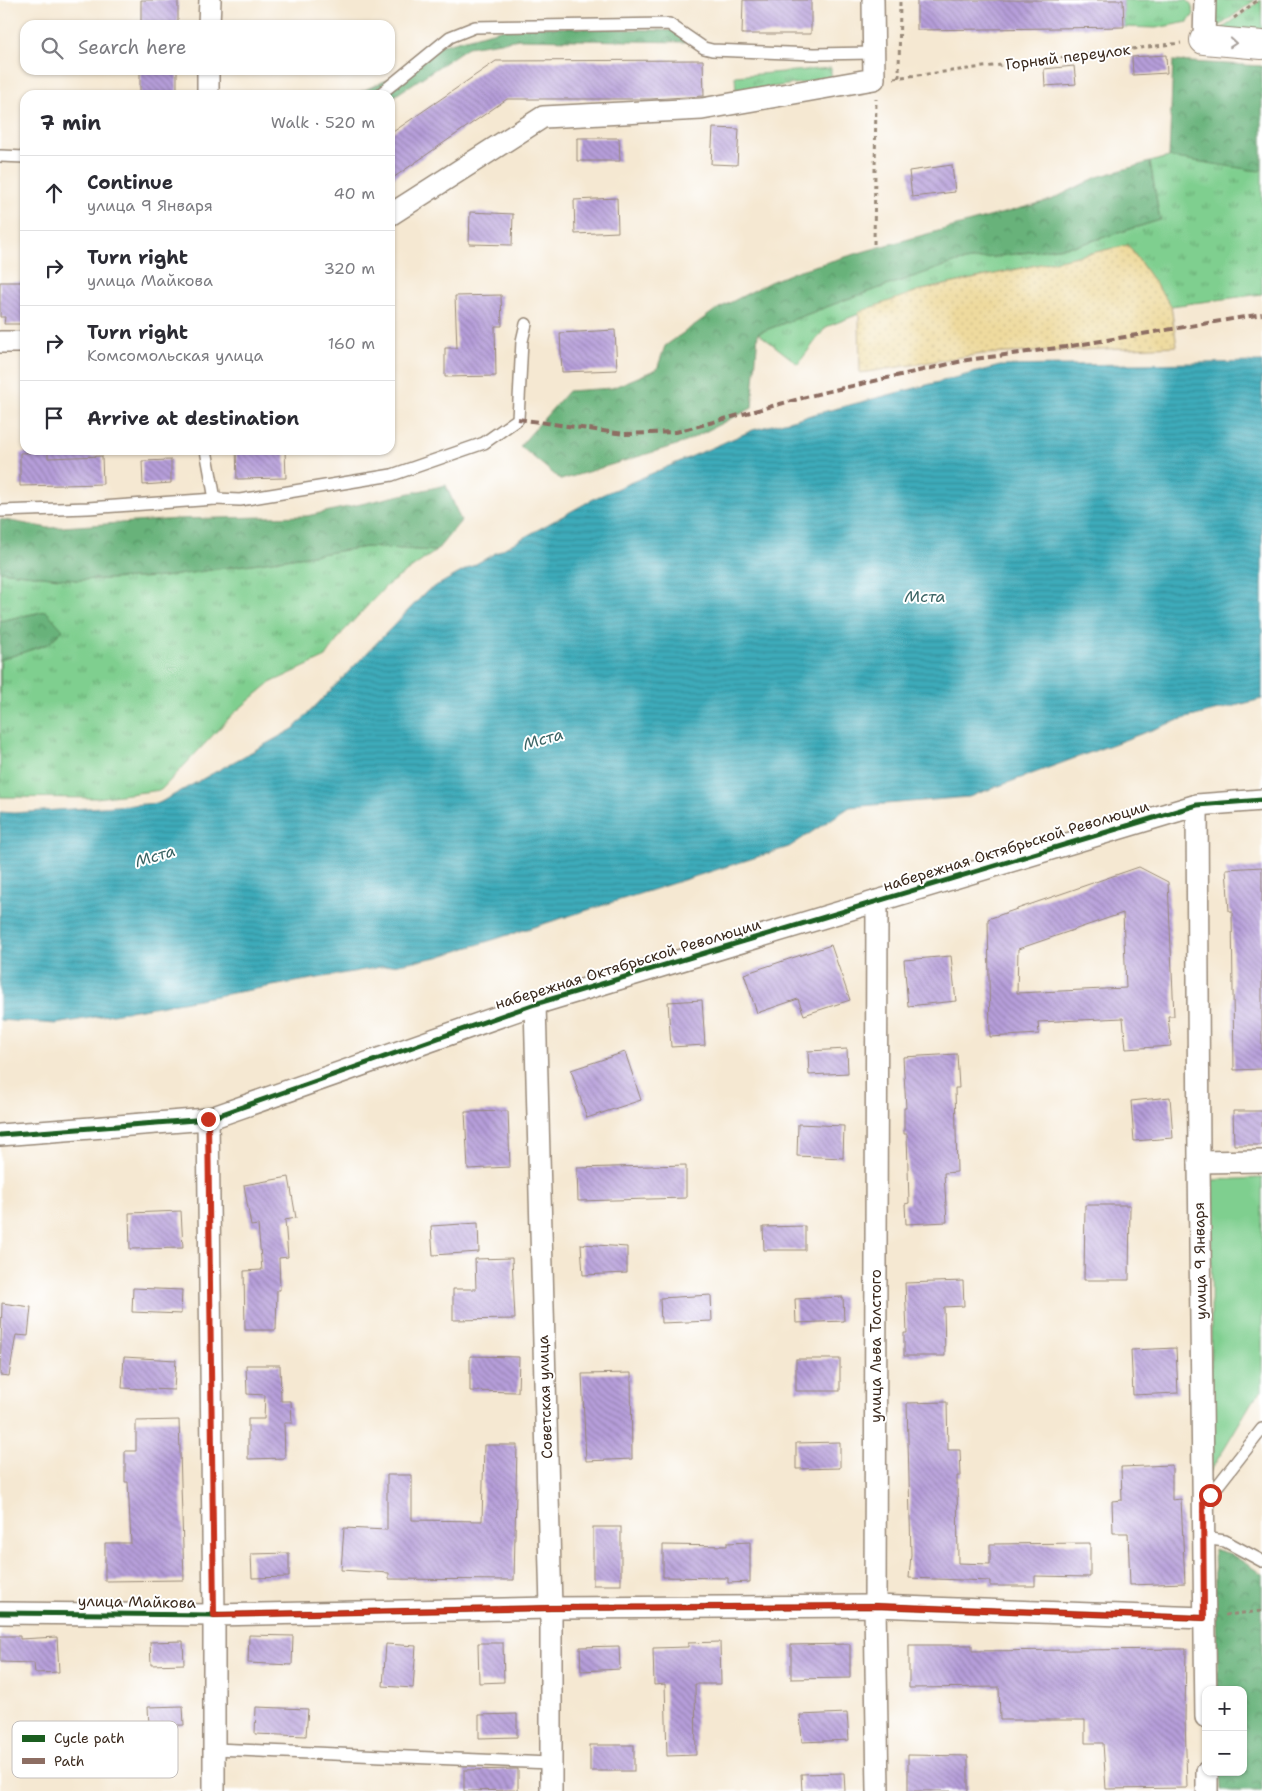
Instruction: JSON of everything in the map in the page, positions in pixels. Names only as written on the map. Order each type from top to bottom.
[{"type":"street","points":[[209,20],[210,0]]},
{"type":"street","points":[[395,212],[543,117],[702,109],[875,80],[873,0]]},
{"type":"street","points":[[1205,0],[1204,40],[1262,45]]},
{"type":"street","points":[[208,75],[208,90]]},
{"type":"street","points":[[0,342],[20,342]]},
{"type":"street","name":"набережная Октябрьской Революции","points":[[0,1135],[208,1119],[535,1004],[1197,805],[1262,800]]},
{"type":"street","name":"улица 9 Января","points":[[1197,805],[1205,1686]]},
{"type":"street","name":"улица Льва Толстого","points":[[877,901],[875,1606],[878,1791]]},
{"type":"street","name":"Советская улица","points":[[535,1004],[551,1608],[551,1791]]},
{"type":"street","points":[[208,1119],[216,1749],[214,1791]]},
{"type":"street","points":[[1199,1162],[1262,1161]]},
{"type":"street","name":"улица Майкова","points":[[0,1613],[214,1615],[551,1608],[875,1606],[1204,1618]]},
{"type":"street","points":[[1207,1776],[1207,1791]]},
{"type":"lane","points":[[385,90],[450,37],[475,27],[669,24],[704,48],[712,50],[814,54],[873,53]]},
{"type":"lane","points":[[0,156],[20,157]]},
{"type":"lane","points":[[0,511],[88,508],[215,499],[240,500],[392,475],[484,443],[518,419],[522,341],[526,324]]},
{"type":"lane","points":[[207,455],[215,499]]},
{"type":"lane","points":[[1203,1501],[1220,1484],[1262,1429]]},
{"type":"lane","points":[[1203,1538],[1225,1541],[1262,1560]]},
{"type":"lane","points":[[216,1749],[550,1763]]},
{"type":"path","points":[[900,0],[900,78]]},
{"type":"path","points":[[874,244],[875,80]]},
{"type":"path","points":[[1204,1618],[1262,1611]]},
{"type":"green space","points":[[1123,0],[1187,0],[1191,4],[1194,14],[1188,22],[1156,28],[1124,27]]},
{"type":"green space","points":[[1207,0],[1255,0],[1206,36]]},
{"type":"green space","points":[[1261,0],[1262,39],[1208,39]]},
{"type":"green space","points":[[515,26],[686,31],[685,42],[520,39],[468,47],[395,96],[395,90],[364,90],[394,77],[435,47]]},
{"type":"green space","points":[[1173,61],[1262,66],[1262,169],[1259,171],[1169,157]]},
{"type":"green space","points":[[831,68],[831,79],[736,92],[735,76]]},
{"type":"green space","points":[[1169,157],[1258,170],[1262,169],[1262,294],[1171,306],[1128,245],[917,291],[826,327],[798,364],[758,333],[853,297],[957,262],[1079,245],[1160,220],[1150,162]]},
{"type":"green space","points":[[1150,162],[1160,220],[1079,245],[957,262],[853,297],[758,333],[752,408],[683,443],[561,480],[520,446],[568,391],[612,388],[657,369],[665,346],[714,311],[770,282],[797,271],[1051,200],[1097,177]]},
{"type":"green space","points":[[446,485],[461,521],[436,551],[366,547],[164,577],[76,580],[0,571],[0,519],[48,528],[178,519],[307,516]]},
{"type":"green space","points":[[366,547],[436,551],[386,586],[342,633],[326,657],[270,683],[233,714],[161,790],[96,798],[0,797],[0,660],[48,644],[46,611],[0,621],[0,571],[76,580],[164,577]]},
{"type":"green space","points":[[46,611],[63,630],[48,644],[0,660],[0,621]]},
{"type":"green space","points":[[1262,1178],[1262,1391],[1253,1400],[1210,1472],[1212,1180]]},
{"type":"green space","points":[[1214,1549],[1231,1554],[1262,1574],[1262,1791],[1221,1791],[1220,1776],[1247,1776],[1247,1686],[1218,1686]]},
{"type":"sand","points":[[1128,245],[1171,306],[1177,346],[981,354],[860,373],[859,312],[918,291]]},
{"type":"water","name":"Мста","points":[[1262,362],[1262,699],[1179,720],[969,797],[850,807],[789,847],[438,957],[56,1024],[0,1020],[0,812],[14,813],[159,803],[293,729],[427,591],[597,497],[753,430],[1000,366]]},
{"type":"building","points":[[141,0],[178,0],[178,20],[141,20]]},
{"type":"building","points":[[743,0],[811,0],[811,34],[742,34]]},
{"type":"building","points":[[917,0],[1123,0],[1124,27],[917,30]]},
{"type":"building","points":[[1166,55],[1167,73],[1133,75],[1132,57]]},
{"type":"building","points":[[703,60],[704,96],[650,99],[507,99],[395,177],[395,131],[496,61]]},
{"type":"building","points":[[1074,66],[1076,84],[1045,86],[1044,69]]},
{"type":"building","points":[[140,75],[177,75],[177,90],[140,90]]},
{"type":"building","points":[[713,128],[739,129],[737,165],[711,164]]},
{"type":"building","points":[[577,138],[619,138],[620,161],[577,161]]},
{"type":"building","points":[[952,165],[955,192],[912,197],[909,171]]},
{"type":"building","points":[[617,198],[618,232],[575,234],[574,200]]},
{"type":"building","points":[[470,212],[513,214],[512,245],[469,244]]},
{"type":"building","points":[[0,282],[20,282],[20,324],[4,324],[5,317],[0,317]]},
{"type":"building","points":[[501,295],[502,326],[495,326],[496,376],[445,377],[445,348],[457,348],[455,296]]},
{"type":"building","points":[[615,330],[617,370],[562,372],[560,333]]},
{"type":"building","points":[[20,455],[48,455],[48,458],[102,456],[103,484],[20,486]]},
{"type":"building","points":[[236,455],[285,455],[286,478],[237,479]]},
{"type":"building","points":[[171,460],[171,483],[143,485],[142,461]]},
{"type":"building","points":[[1139,867],[1168,882],[1174,1016],[1168,1016],[1171,1046],[1126,1049],[1123,1018],[1038,1022],[1039,1034],[990,1037],[988,919]],"holes":[[[1123,913],[1126,988],[1017,993],[1018,949]]]},
{"type":"building","points":[[1262,867],[1262,1069],[1234,1070],[1232,911],[1229,911],[1226,869]]},
{"type":"building","points":[[831,945],[850,1000],[804,1015],[798,999],[757,1013],[744,974]]},
{"type":"building","points":[[951,956],[956,1001],[908,1006],[904,960]]},
{"type":"building","points":[[702,1000],[705,1045],[671,1047],[668,1002]]},
{"type":"building","points":[[847,1049],[848,1073],[809,1075],[808,1051]]},
{"type":"building","points":[[625,1052],[641,1100],[587,1118],[571,1070]]},
{"type":"building","points":[[957,1054],[959,1088],[955,1088],[957,1172],[944,1173],[947,1222],[906,1224],[905,1204],[909,1203],[907,1134],[904,1134],[904,1108],[906,1108],[903,1057]]},
{"type":"building","points":[[1170,1097],[1173,1138],[1134,1141],[1131,1101]]},
{"type":"building","points":[[508,1111],[510,1167],[468,1169],[465,1112]]},
{"type":"building","points":[[1233,1111],[1262,1111],[1262,1145],[1234,1145]]},
{"type":"building","points":[[798,1124],[844,1126],[843,1158],[797,1156]]},
{"type":"building","points":[[686,1165],[686,1198],[578,1201],[577,1168]]},
{"type":"building","points":[[289,1177],[296,1218],[285,1220],[288,1257],[279,1258],[280,1290],[277,1290],[276,1330],[245,1330],[244,1271],[262,1270],[258,1225],[251,1226],[244,1185]]},
{"type":"building","points":[[1085,1205],[1130,1205],[1129,1280],[1084,1280]]},
{"type":"building","points":[[181,1211],[183,1248],[130,1249],[129,1213]]},
{"type":"building","points":[[478,1223],[479,1252],[433,1255],[431,1226]]},
{"type":"building","points":[[805,1226],[805,1250],[764,1250],[763,1227]]},
{"type":"building","points":[[581,1244],[627,1247],[627,1273],[583,1275]]},
{"type":"building","points":[[512,1258],[515,1319],[453,1320],[453,1289],[476,1289],[475,1259]]},
{"type":"building","points":[[963,1281],[964,1306],[944,1307],[945,1356],[904,1356],[904,1333],[907,1333],[905,1283]]},
{"type":"building","points":[[133,1288],[182,1290],[181,1314],[132,1312]]},
{"type":"building","points":[[711,1295],[712,1321],[661,1323],[660,1298]]},
{"type":"building","points":[[843,1297],[844,1321],[796,1323],[795,1299]]},
{"type":"building","points":[[2,1303],[31,1307],[28,1336],[16,1335],[9,1376],[0,1375]]},
{"type":"building","points":[[1176,1348],[1178,1393],[1133,1395],[1131,1350]]},
{"type":"building","points":[[470,1356],[519,1357],[518,1392],[470,1391]]},
{"type":"building","points":[[124,1357],[176,1360],[174,1390],[122,1388]]},
{"type":"building","points":[[796,1359],[840,1359],[840,1391],[796,1391]]},
{"type":"building","points":[[246,1365],[280,1365],[281,1401],[291,1401],[292,1423],[284,1423],[285,1458],[248,1459],[248,1419],[264,1419],[265,1395],[247,1394]]},
{"type":"building","points":[[631,1373],[632,1459],[586,1461],[582,1374]]},
{"type":"building","points":[[947,1402],[948,1450],[960,1450],[961,1476],[957,1476],[958,1563],[990,1564],[990,1544],[1090,1543],[1090,1577],[1035,1576],[1035,1586],[990,1586],[990,1581],[909,1578],[911,1555],[907,1403]]},
{"type":"building","points":[[179,1420],[184,1580],[105,1581],[105,1543],[131,1543],[128,1482],[125,1482],[125,1451],[136,1451],[136,1421]]},
{"type":"building","points":[[840,1442],[840,1468],[796,1469],[796,1443]]},
{"type":"building","points":[[484,1445],[517,1445],[514,1580],[389,1579],[389,1573],[341,1570],[344,1528],[387,1530],[387,1475],[412,1475],[412,1520],[482,1521]]},
{"type":"building","points":[[1172,1465],[1172,1500],[1181,1499],[1185,1583],[1130,1585],[1128,1533],[1113,1533],[1112,1501],[1122,1500],[1121,1467]]},
{"type":"building","points":[[593,1527],[621,1527],[621,1585],[593,1585]]},
{"type":"building","points":[[750,1542],[750,1582],[728,1583],[728,1578],[663,1577],[663,1545],[727,1546],[727,1543]]},
{"type":"building","points":[[289,1553],[289,1577],[252,1578],[251,1554]]},
{"type":"building","points":[[249,1635],[293,1636],[292,1665],[248,1663]]},
{"type":"building","points":[[0,1636],[20,1636],[20,1639],[57,1637],[59,1672],[35,1673],[34,1663],[0,1662]]},
{"type":"building","points":[[183,1641],[184,1664],[151,1665],[150,1642]]},
{"type":"building","points":[[720,1642],[721,1684],[695,1684],[696,1755],[667,1756],[665,1684],[654,1685],[653,1648],[688,1647],[688,1643]]},
{"type":"building","points":[[478,1643],[503,1643],[504,1682],[479,1683]]},
{"type":"building","points":[[386,1644],[416,1646],[413,1688],[383,1686]]},
{"type":"building","points":[[850,1644],[850,1678],[791,1679],[791,1645]]},
{"type":"building","points":[[909,1645],[972,1645],[972,1651],[1186,1649],[1187,1788],[1106,1789],[1103,1743],[1085,1743],[1085,1720],[1000,1720],[999,1687],[909,1688]]},
{"type":"building","points":[[619,1646],[620,1669],[581,1671],[580,1647]]},
{"type":"building","points":[[183,1706],[184,1725],[178,1725],[178,1721],[149,1721],[148,1707]]},
{"type":"building","points":[[256,1707],[308,1709],[306,1736],[255,1734]]},
{"type":"building","points":[[847,1713],[849,1740],[802,1742],[800,1715]]},
{"type":"building","points":[[517,1714],[517,1737],[479,1738],[479,1715]]},
{"type":"building","points":[[590,1745],[634,1745],[634,1771],[590,1771]]},
{"type":"building","points":[[908,1755],[968,1756],[968,1791],[908,1791]]},
{"type":"building","points":[[518,1769],[518,1790],[464,1791],[464,1770]]},
{"type":"building","points":[[844,1773],[845,1791],[802,1791],[801,1774]]},
{"type":"marked path","points":[[518,419],[624,434],[676,432],[821,393],[967,360],[1065,347],[1262,314]]},
{"type":"cycle path","points":[[0,1135],[208,1119],[535,1004],[1197,805],[1262,800]]},
{"type":"cycle path","points":[[0,1613],[214,1615],[551,1608],[875,1606],[1204,1618]]},
{"type":"route","points":[[208,1119],[214,1615],[551,1608],[875,1606],[1204,1618],[1203,1501],[1210,1495]]}]
